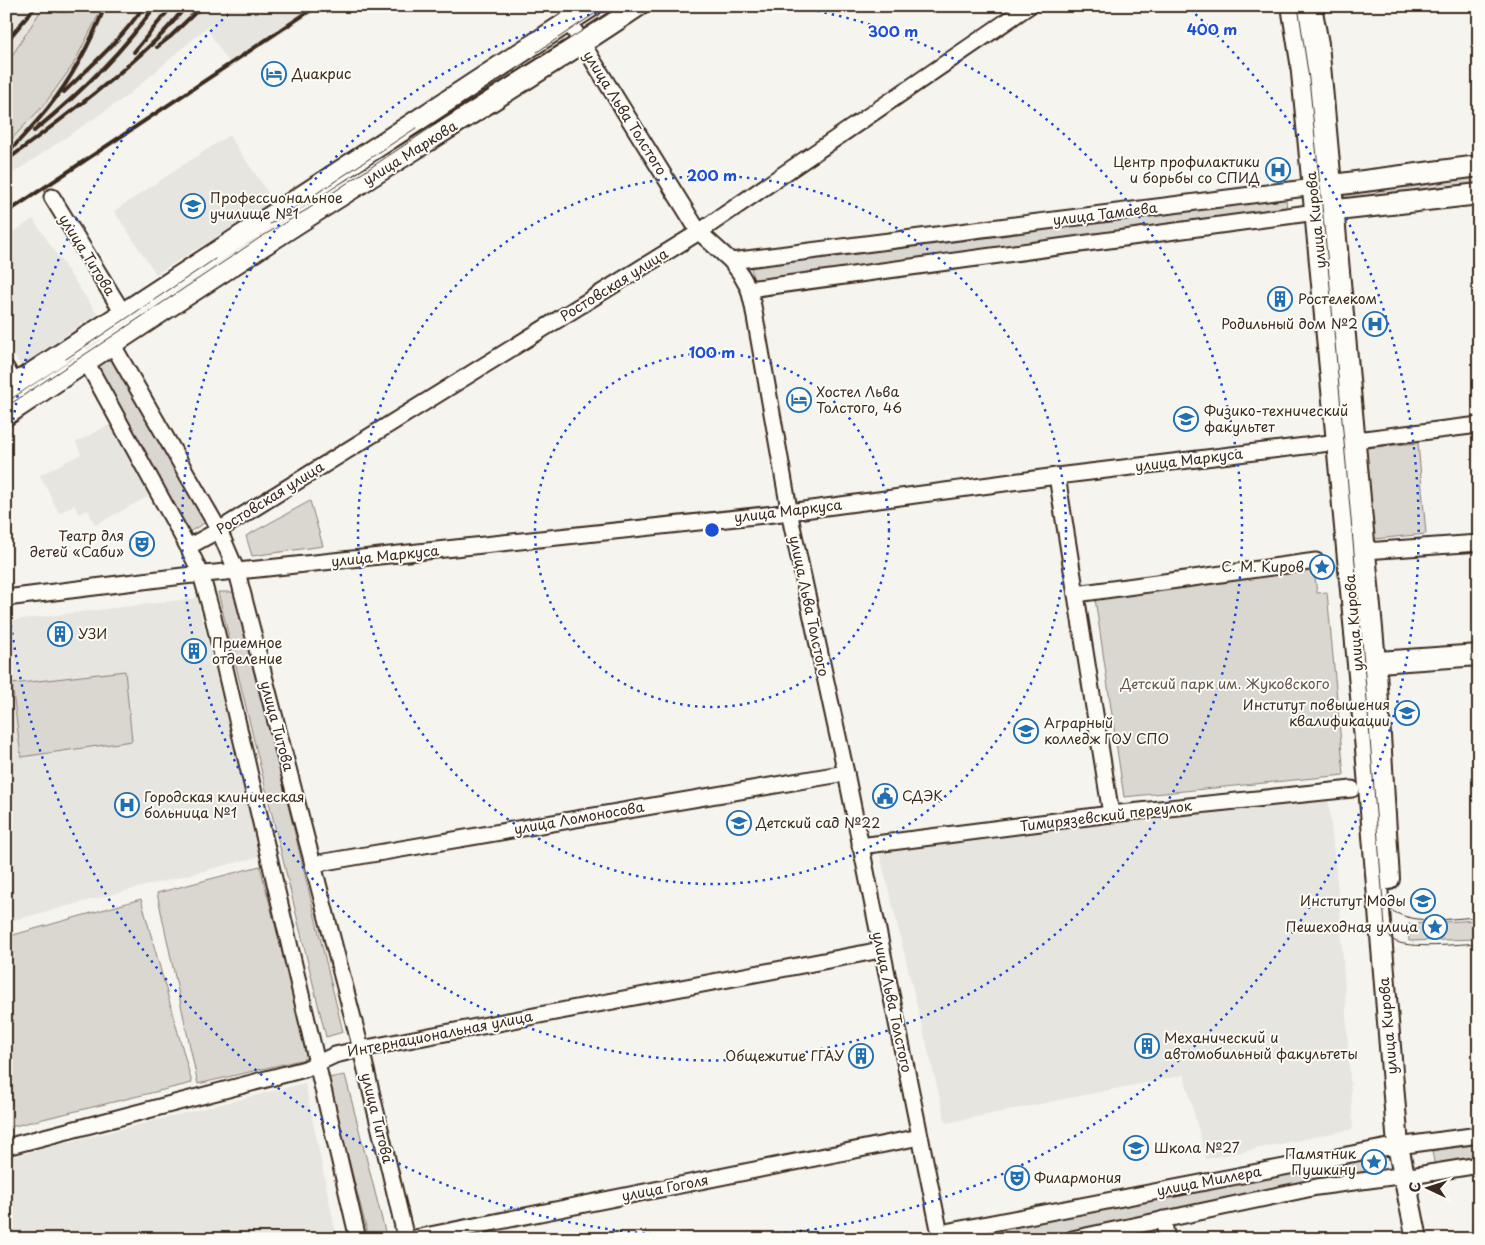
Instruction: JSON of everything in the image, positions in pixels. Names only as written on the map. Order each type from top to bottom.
[{"type":"main road","name":"улица Маркова","points":[[6,416],[81,352],[102,327],[592,6]]},
{"type":"main road","name":"улица Маркова","points":[[9,381],[81,352],[113,345],[294,226],[638,6]]},
{"type":"main road","name":"улица Кирова","points":[[1292,6],[1325,211],[1366,662],[1392,918],[1404,1145],[1410,1176],[1417,1239]]},
{"type":"main road","name":"улица Кирова","points":[[1311,6],[1318,44],[1322,186]]},
{"type":"main road","name":"улица Тамаева","points":[[1322,186],[1479,166]]},
{"type":"main road","name":"улица Тамаева","points":[[1325,211],[1479,194]]},
{"type":"main road","name":"улица Кирова","points":[[1347,441],[1364,551],[1366,662]]},
{"type":"main road","points":[[1366,662],[1479,655]]},
{"type":"main road","name":"улица Кирова","points":[[1410,1176],[1429,1239]]},
{"type":"street","name":"Ростовская улица","points":[[188,547],[219,530],[699,232],[1029,6]]},
{"type":"street","name":"улица Льва Толстого","points":[[569,22],[699,232],[731,261],[749,289],[789,511],[846,773],[940,1236]]},
{"type":"street","name":"улица Тамаева","points":[[731,261],[1322,186]]},
{"type":"street","name":"улица Титова","points":[[52,197],[123,313]]},
{"type":"street","name":"улица Тамаева","points":[[749,289],[1325,211]]},
{"type":"street","name":"улица Титова","points":[[102,327],[219,530],[237,572],[360,1049],[406,1239]]},
{"type":"street","points":[[81,352],[201,574],[213,617],[358,1239]]},
{"type":"street","name":"улица Маркуса","points":[[6,598],[201,574],[237,572],[789,511],[1057,476],[1479,425]]},
{"type":"street","points":[[1057,476],[1111,814]]},
{"type":"street","points":[[1364,551],[1479,542]]},
{"type":"street","points":[[1076,594],[1316,561]]},
{"type":"street","name":"улица Ломоносова","points":[[313,864],[846,773]]},
{"type":"street","name":"Тимирязевский переулок","points":[[860,846],[1111,814],[1352,789]]},
{"type":"street","name":"Интернациональная улица","points":[[6,1147],[298,1071],[335,1055],[360,1049],[881,950]]},
{"type":"street","name":"улица Миллера","points":[[940,1236],[1383,1148],[1479,1135]]},
{"type":"street","name":"улица Гоголя","points":[[410,1239],[920,1137]]},
{"type":"street","name":"улица Миллера","points":[[1072,1239],[1317,1187],[1410,1176],[1479,1165]]},
{"type":"street","points":[[1163,1219],[1167,1239]]},
{"type":"shaded area","points":[[6,6],[324,6],[231,66],[207,29],[214,21],[127,96],[6,178]]},
{"type":"shaded area","name":"Профессиональное училище №1","points":[[229,135],[274,202],[156,274],[114,211]]},
{"type":"shaded area","points":[[33,219],[97,314],[21,366],[6,343],[6,237]]},
{"type":"shaded area","points":[[115,422],[153,494],[95,525],[88,510],[79,514],[74,505],[59,513],[40,475],[81,454],[76,442]]},
{"type":"shaded area","name":"Городская клиническая больница №1","points":[[197,598],[261,856],[6,922],[6,621]]},
{"type":"shaded area","points":[[1328,796],[1340,910],[1353,1129],[1206,1159],[1184,1075],[946,1123],[879,851],[1003,833]]},
{"type":"shaded area","points":[[305,1083],[337,1239],[6,1239],[6,1158]]},
{"type":"green space","points":[[81,6],[103,6],[73,65],[44,105],[6,145],[6,65],[40,12],[49,10],[68,12]]},
{"type":"green space","points":[[1479,172],[1479,188],[1345,205],[1343,188]]},
{"type":"green space","points":[[1286,197],[1287,213],[753,280],[751,265]]},
{"type":"green space","points":[[113,352],[206,522],[189,532],[96,363]]},
{"type":"green space","points":[[1418,443],[1426,534],[1374,539],[1366,448]]},
{"type":"green space","points":[[310,501],[323,546],[252,556],[246,536]]},
{"type":"green space","name":"Детский парк им. Жуковского","points":[[1314,570],[1317,593],[1327,592],[1344,775],[1124,797],[1095,598]]},
{"type":"green space","points":[[218,592],[236,592],[241,611],[343,1032],[326,1037]]},
{"type":"green space","points":[[125,671],[132,741],[21,757],[12,684]]},
{"type":"green space","points":[[260,866],[309,1058],[198,1084],[157,893]]},
{"type":"green space","points":[[141,899],[192,1083],[6,1128],[6,1008],[10,1007],[6,992],[6,937]]},
{"type":"green space","points":[[1479,920],[1479,939],[1409,941],[1408,924]]},
{"type":"green space","points":[[345,1075],[387,1239],[369,1239],[328,1078]]},
{"type":"green space","points":[[1479,1144],[1479,1159],[1435,1167],[1432,1151]]},
{"type":"green space","points":[[1368,1155],[1372,1172],[1043,1239],[953,1238]]},
{"type":"tram line","points":[[537,52],[606,6]]},
{"type":"tram line","points":[[6,407],[261,237],[308,209],[621,6]]},
{"type":"tram line","points":[[1298,6],[1309,79],[1328,265],[1364,663],[1385,927],[1393,940],[1410,945],[1434,946],[1479,943]]},
{"type":"tram line","points":[[270,224],[416,128]]},
{"type":"tram line","points":[[66,359],[215,259]]},
{"type":"tram line","points":[[1387,896],[1391,910],[1411,918],[1434,920],[1479,917]]},
{"type":"railway","points":[[6,19],[14,6]]},
{"type":"railway","points":[[6,42],[36,6]]},
{"type":"railway","points":[[9,152],[43,114],[73,72],[94,33],[105,6]]},
{"type":"railway","points":[[64,92],[116,41],[144,6]]},
{"type":"railway","points":[[34,131],[99,73],[155,6]]},
{"type":"railway","points":[[134,52],[172,6]]},
{"type":"railway","points":[[6,161],[122,71],[162,34],[186,6]]},
{"type":"railway","points":[[157,47],[202,6]]},
{"type":"railway","points":[[6,213],[317,6]]},
{"type":"place","name":"Диакрис","points":[[274,74]]},
{"type":"place","name":"Центр профилактики и борьбы со СПИД","points":[[1278,170]]},
{"type":"place","name":"Профессиональное училище №1","points":[[193,206]]},
{"type":"place","name":"Ростелеком","points":[[1280,299]]},
{"type":"place","name":"Родильный дом №2","points":[[1375,324]]},
{"type":"place","name":"Хостел Льва Толстого, 46","points":[[799,400]]},
{"type":"place","name":"Физико-технический факультет","points":[[1186,419]]},
{"type":"place","name":"Театр для детей «Саби»","points":[[142,544]]},
{"type":"place","name":"С. М. Киров","points":[[1322,567]]},
{"type":"place","name":"УЗИ","points":[[60,634]]},
{"type":"place","name":"Приемное отделение","points":[[194,651]]},
{"type":"place","name":"Институт повышения квалификации","points":[[1407,713]]},
{"type":"place","name":"Аграрный колледж ГОУ СПО","points":[[1026,731]]},
{"type":"place","name":"СДЭК","points":[[885,796]]},
{"type":"place","name":"Городская клиническая больница №1","points":[[127,805]]},
{"type":"place","name":"Детский сад №22","points":[[739,823]]},
{"type":"place","name":"Институт Моды","points":[[1423,901]]},
{"type":"place","name":"Пешеходная улица","points":[[1435,927]]},
{"type":"place","name":"Механический и автомобильный факультеты","points":[[1147,1046]]},
{"type":"place","name":"Общежитие ГГАУ","points":[[861,1056]]},
{"type":"place","name":"Школа №27","points":[[1136,1148]]},
{"type":"place","name":"Памятник Пушкину","points":[[1374,1162]]},
{"type":"place","name":"Филармония","points":[[1017,1178]]}]
